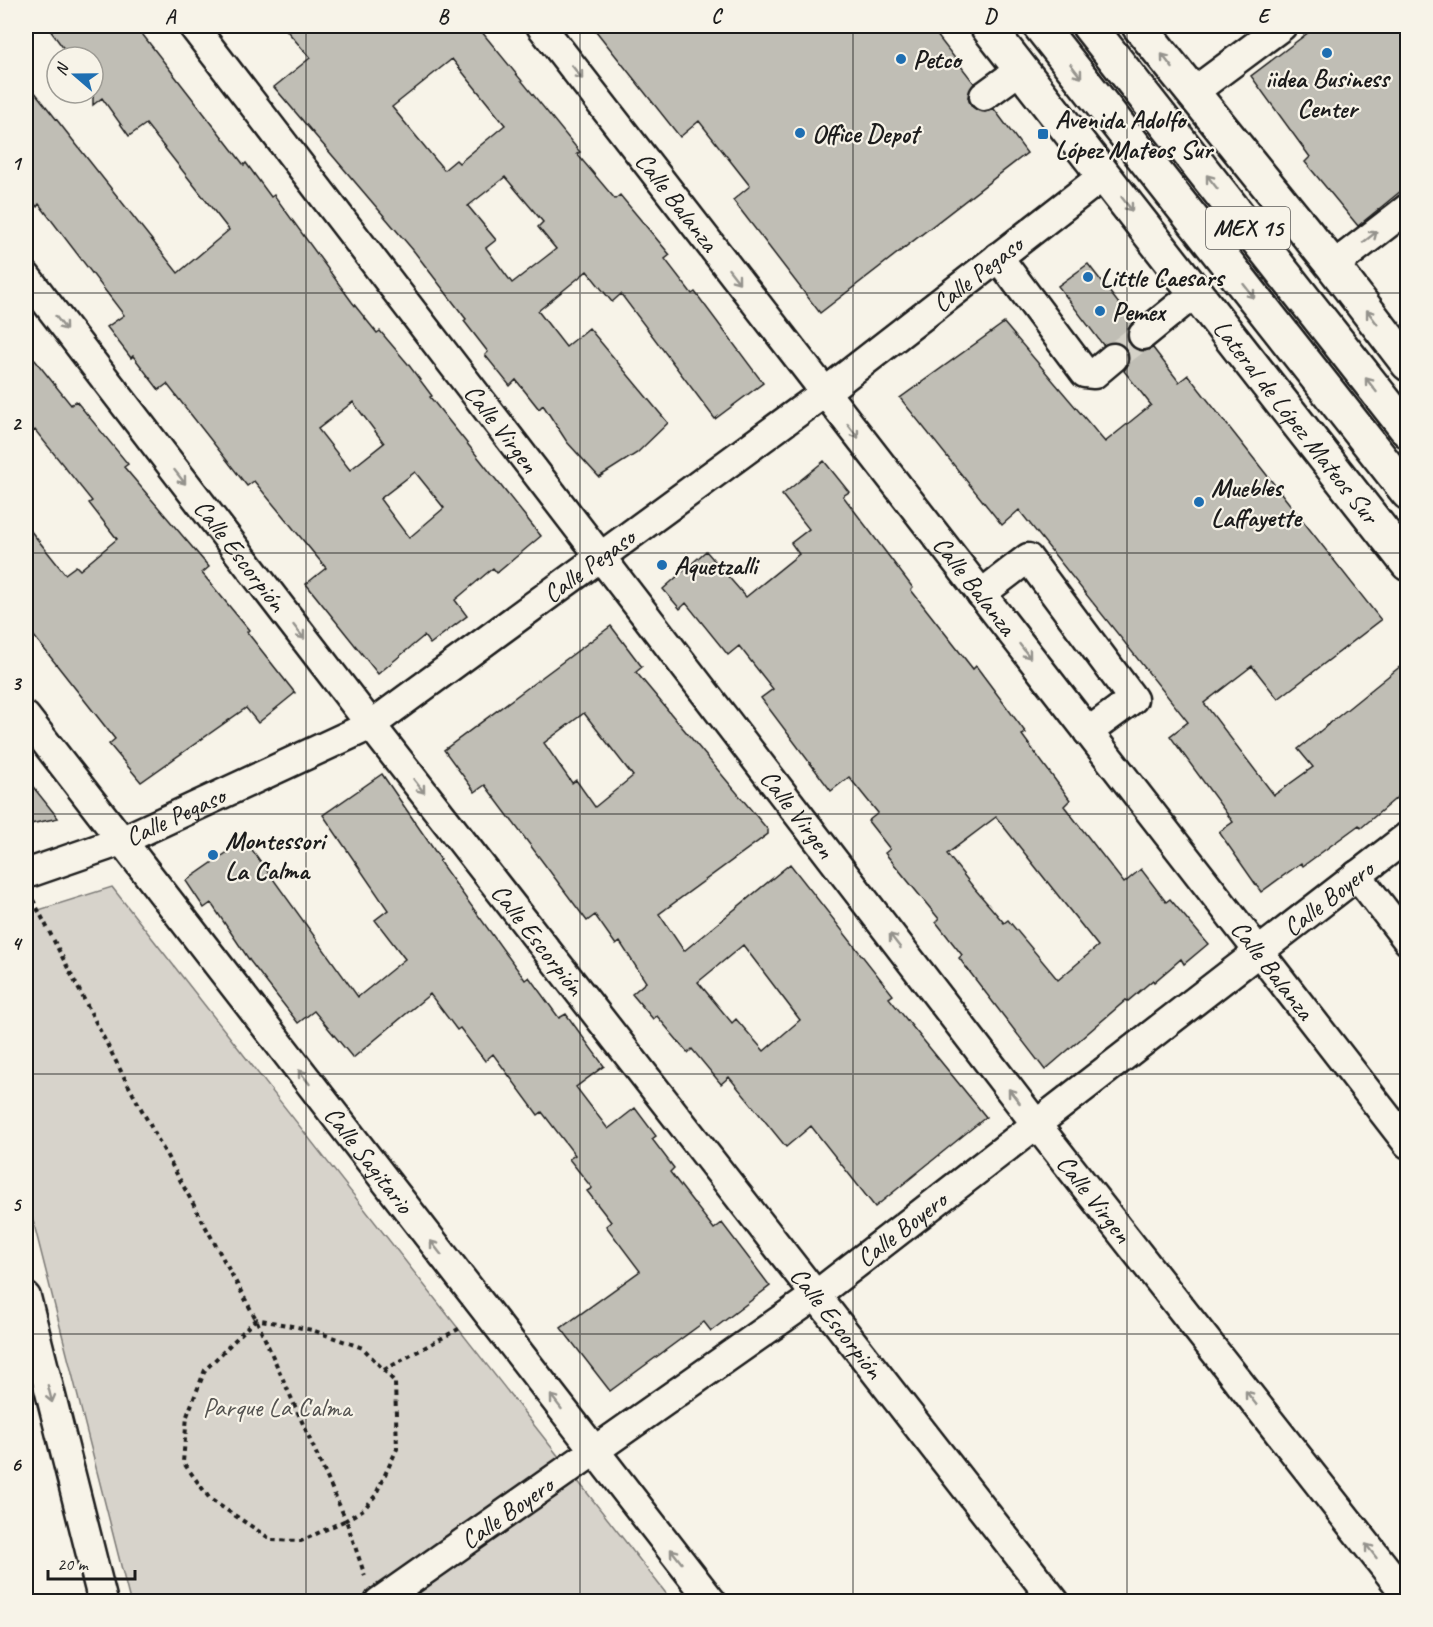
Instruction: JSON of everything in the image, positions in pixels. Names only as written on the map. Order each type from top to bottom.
[{"type":"main road","name":"Lateral de López Mateos Sur","points":[[987,26],[1407,564]]},
{"type":"main road","name":"MEX 15","points":[[1040,26],[1404,488]]},
{"type":"main road","name":"MEX 15","points":[[1089,26],[1407,431]]},
{"type":"main road","points":[[1138,26],[1333,266],[1407,364]]},
{"type":"main road","points":[[1229,140],[1314,312]]},
{"type":"main road","points":[[1233,339],[1404,488]]},
{"type":"street","name":"Calle Virgen","points":[[193,26],[1036,1124],[1407,1597]]},
{"type":"street","name":"Calle Balanza","points":[[542,26],[1407,1144]]},
{"type":"street","points":[[1192,93],[1282,26]]},
{"type":"street","points":[[984,96],[1021,69]]},
{"type":"street","name":"Calle Pegaso","points":[[28,885],[371,724],[824,393],[1104,175]]},
{"type":"street","points":[[1333,266],[1407,208]]},
{"type":"street","points":[[998,257],[1085,373],[1094,374],[1113,357]]},
{"type":"street","name":"Calle Escorpión","points":[[26,276],[371,724],[1055,1602]]},
{"type":"street","points":[[1143,334],[1196,292]]},
{"type":"street","points":[[981,594],[1028,558],[1133,699],[1088,732]]},
{"type":"street","name":"Calle Sagitario","points":[[26,717],[712,1602]]},
{"type":"street","name":"Calle Boyero","points":[[373,1591],[594,1452],[816,1295],[1356,875],[1405,843]]},
{"type":"street","points":[[1356,875],[1407,941]]},
{"type":"street","points":[[26,1297],[103,1602]]},
{"type":"path","points":[[28,885],[126,1081],[256,1319],[346,1520],[373,1591]]},
{"type":"path","points":[[384,1370],[487,1313]]},
{"type":"path","points":[[256,1319],[312,1330],[363,1348],[395,1382],[397,1449],[375,1496],[364,1509],[346,1520],[301,1541],[272,1539],[210,1499],[183,1462],[187,1416],[205,1371],[256,1319]]},
{"type":"green space","name":"Parque La Calma","points":[[112,887],[672,1601],[130,1601],[26,1193],[26,914]]},
{"type":"building","points":[[47,26],[136,26],[244,165],[246,163],[271,197],[274,195],[352,302],[377,333],[380,331],[408,364],[432,396],[430,397],[541,536],[497,573],[493,568],[455,600],[467,616],[430,644],[424,636],[378,674],[306,584],[326,568],[254,481],[247,486],[167,384],[159,390],[133,356],[131,358],[107,327],[124,315],[39,204],[37,207],[26,193],[26,81],[178,273],[229,230],[146,124],[129,136],[105,102],[105,45],[61,45]],"holes":[[[353,402],[384,443],[350,470],[318,429]],[[415,472],[444,508],[409,538],[380,499]]]},
{"type":"building","points":[[283,26],[477,26],[580,152],[577,154],[615,199],[620,195],[670,255],[665,259],[692,294],[695,292],[763,383],[715,419],[621,294],[612,302],[587,271],[538,311],[566,347],[589,328],[668,423],[637,453],[599,477],[567,442],[543,405],[539,409],[516,380],[510,386],[485,355],[488,352],[464,321],[466,319],[413,250],[274,87],[310,58]],"holes":[[[452,59],[505,125],[459,163],[456,160],[444,170],[392,107]],[[505,177],[543,222],[538,227],[556,249],[512,283],[486,248],[496,240],[468,206]]]},
{"type":"building","points":[[592,26],[930,26],[974,83],[968,97],[971,106],[985,112],[994,109],[1027,153],[820,313],[733,200],[750,186],[699,121],[680,137]]},
{"type":"building","points":[[1317,26],[1397,26],[1407,40],[1407,186],[1358,226],[1305,162],[1310,157],[1251,76]]},
{"type":"building","points":[[1088,264],[1133,322],[1128,329],[1127,337],[1131,346],[1145,351],[1153,348],[1179,382],[1188,375],[1381,620],[1278,699],[1252,666],[1204,703],[1274,795],[1313,767],[1298,749],[1407,661],[1407,789],[1361,828],[1359,825],[1303,866],[1301,863],[1261,892],[1219,832],[1233,822],[1170,736],[1188,722],[1019,510],[1002,525],[900,398],[1004,323],[1105,442],[1151,405],[1124,371],[1129,363],[1126,348],[1118,342],[1103,345],[1058,286]]},
{"type":"building","points":[[26,349],[71,405],[76,401],[128,464],[124,467],[209,567],[202,573],[249,630],[247,632],[295,693],[258,723],[246,708],[141,782],[109,744],[115,739],[26,626],[26,525],[65,574],[76,566],[80,570],[117,539],[89,503],[92,501],[35,430],[26,438]]},
{"type":"building","points":[[824,461],[849,492],[843,496],[913,588],[911,590],[973,669],[976,666],[1026,733],[1022,735],[1070,800],[1064,806],[1124,883],[1141,869],[1166,902],[1170,899],[1208,944],[1184,964],[1181,959],[1154,982],[1153,980],[1128,1001],[1126,1000],[1045,1070],[959,958],[962,955],[936,922],[939,919],[885,853],[890,849],[868,821],[878,813],[849,777],[831,791],[761,698],[773,689],[739,646],[728,655],[686,603],[680,609],[663,589],[706,551],[746,597],[799,554],[791,543],[809,529],[782,495]],"holes":[[[996,817],[1098,946],[1058,980],[1008,920],[1004,923],[947,854]]]},
{"type":"building","points":[[611,626],[642,667],[636,672],[768,830],[768,834],[659,914],[684,951],[790,864],[893,995],[889,998],[986,1117],[875,1207],[811,1126],[786,1147],[729,1077],[721,1084],[692,1049],[688,1053],[657,1016],[653,1019],[632,994],[646,982],[620,942],[616,945],[595,915],[587,921],[485,785],[475,792],[444,750]],"holes":[[[584,713],[633,776],[595,807],[576,780],[572,783],[544,743]],[[743,945],[800,1020],[764,1051],[736,1019],[732,1023],[698,982]]]},
{"type":"building","points":[[382,774],[441,860],[439,861],[525,980],[529,977],[559,1018],[566,1014],[604,1066],[576,1087],[608,1129],[635,1108],[656,1136],[652,1139],[674,1168],[670,1172],[714,1229],[722,1223],[770,1286],[711,1331],[704,1322],[610,1391],[561,1328],[640,1271],[606,1226],[611,1222],[587,1191],[592,1188],[569,1159],[575,1155],[542,1112],[538,1115],[493,1054],[485,1061],[460,1028],[457,1030],[430,994],[353,1058],[314,1011],[298,1023],[250,961],[211,903],[204,908],[186,881],[245,840],[358,997],[405,959],[375,920],[388,910],[323,815]]},
{"type":"building","points":[[26,778],[58,818],[26,825]]},
{"type":"tunnel","points":[[1113,358],[1143,335]]},
{"type":"place","name":"iidea Business Center","points":[[1327,53]]},
{"type":"place","name":"Petco","points":[[901,59]]},
{"type":"place","name":"Office Depot","points":[[800,133]]},
{"type":"place","name":"Avenida Adolfo López Mateos Sur","points":[[1043,134]]},
{"type":"place","name":"Little Caesars","points":[[1088,277]]},
{"type":"place","name":"Pemex","points":[[1100,311]]},
{"type":"place","name":"Muebles Laffayette","points":[[1199,502]]},
{"type":"place","name":"Aquetzalli","points":[[662,565]]},
{"type":"place","name":"Montessori La Calma","points":[[213,855]]}]
